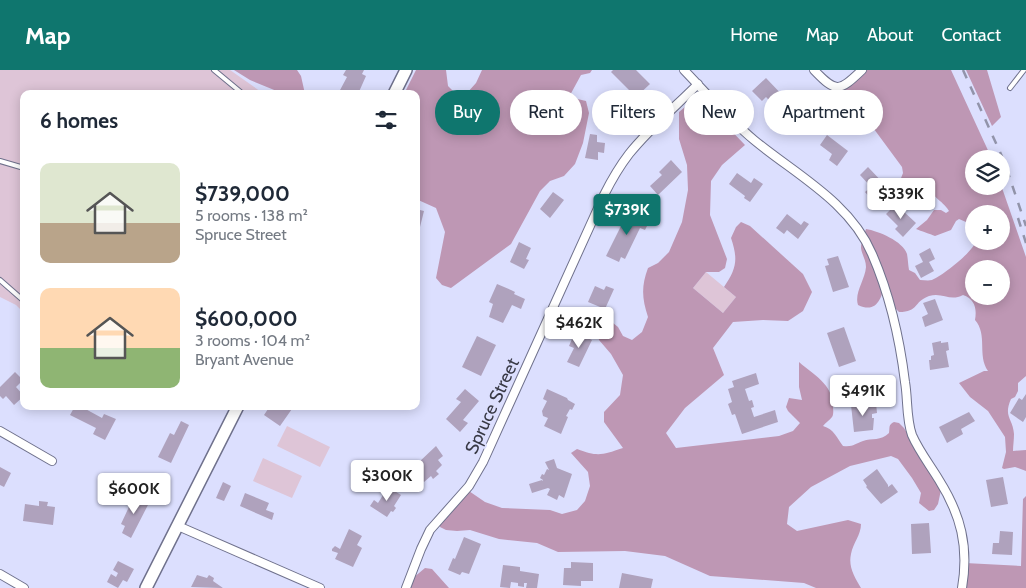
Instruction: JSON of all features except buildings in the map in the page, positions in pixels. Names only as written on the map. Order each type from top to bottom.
[{"type":"main road","points":[[396,90],[406,70]]},
{"type":"main road","points":[[146,588],[236,410]]},
{"type":"street","points":[[684,70],[753,139],[823,193],[841,210],[857,229],[870,250],[884,288],[898,343],[912,434],[954,505],[958,517],[963,536],[965,564],[962,588]]},
{"type":"street","points":[[814,70],[831,86],[843,87],[862,70]]},
{"type":"street","name":"Spruce Street","points":[[406,588],[430,530],[469,486],[484,462],[613,177],[639,142],[698,84]]},
{"type":"street","points":[[0,431],[52,461]]},
{"type":"street","points":[[178,526],[320,588]]},
{"type":"street","points":[[0,574],[24,588]]},
{"type":"lane","points":[[214,70],[238,90]]},
{"type":"lane","points":[[1010,88],[1024,70]]},
{"type":"lane","points":[[0,161],[20,167]]},
{"type":"lane","points":[[0,280],[20,298]]},
{"type":"shaded area","points":[[0,70],[230,70],[258,90],[20,90],[20,309],[0,297]]},
{"type":"shaded area","points":[[234,70],[297,70],[301,76],[304,90],[274,90],[250,80]]},
{"type":"shaded area","points":[[416,70],[446,70],[448,86],[452,90],[435,90],[435,135],[500,135],[500,90],[470,90],[476,83],[482,70],[592,70],[590,73],[581,75],[573,90],[510,90],[510,135],[582,135],[582,100],[586,101],[589,113],[583,143],[575,164],[564,176],[550,181],[540,191],[511,244],[451,288],[442,285],[436,278],[445,232],[436,208],[420,201],[420,90],[406,90]]},
{"type":"shaded area","points":[[862,70],[951,70],[988,150],[965,150],[965,195],[1004,195],[1008,205],[965,205],[965,222],[959,219],[951,230],[935,236],[916,229],[927,220],[934,210],[941,210],[946,213],[949,211],[931,191],[929,181],[911,189],[896,191],[903,173],[902,167],[878,135],[883,135],[883,90],[845,90],[843,87]]},
{"type":"shaded area","points":[[966,70],[987,70],[1001,117],[992,126]]},
{"type":"shaded area","points":[[684,108],[684,135],[735,135],[745,145],[722,165],[711,181],[710,215],[727,259],[725,268],[719,272],[706,272],[693,288],[723,313],[736,297],[724,287],[732,274],[735,263],[735,252],[731,238],[736,227],[741,222],[750,226],[803,274],[812,292],[803,311],[788,321],[733,322],[713,348],[724,375],[685,408],[666,433],[676,448],[779,436],[793,431],[800,423],[786,407],[789,398],[802,400],[799,387],[799,362],[821,380],[829,391],[832,398],[833,414],[823,426],[833,432],[843,446],[852,446],[863,441],[883,437],[889,433],[891,424],[894,422],[899,423],[904,428],[941,490],[938,504],[934,510],[929,511],[919,503],[921,493],[898,459],[891,456],[850,466],[811,487],[789,507],[787,524],[797,531],[848,520],[861,524],[860,532],[852,550],[850,563],[861,588],[816,588],[804,583],[710,576],[665,556],[625,551],[558,552],[537,543],[499,539],[470,530],[446,530],[440,527],[438,519],[466,489],[485,502],[502,508],[550,510],[562,514],[577,510],[585,501],[590,486],[588,472],[571,453],[577,449],[600,454],[623,448],[604,422],[604,412],[620,395],[623,375],[611,354],[599,340],[597,332],[601,323],[608,319],[618,327],[623,336],[632,340],[642,332],[648,317],[643,292],[648,268],[658,263],[669,252],[682,222],[688,190],[687,165],[679,139],[679,112]]},
{"type":"shaded area","points":[[1010,211],[1026,257],[1026,376],[1018,383],[1018,391],[1015,397],[1011,399],[1008,414],[1014,434],[1013,451],[1026,450],[1026,471],[1015,467],[1002,468],[1006,452],[1005,437],[988,411],[970,397],[959,383],[984,371],[988,371],[983,358],[981,332],[975,320],[976,312],[974,305],[1010,305],[1010,260],[965,260],[965,296],[954,298],[938,295],[929,296],[920,301],[913,309],[899,312],[893,306],[885,282],[878,303],[870,307],[858,305],[857,296],[866,267],[861,248],[866,229],[883,234],[901,245],[907,254],[909,270],[915,273],[920,280],[937,278],[969,251],[1010,250]]},
{"type":"shaded area","points":[[706,272],[736,297],[723,313],[693,288]]},
{"type":"shaded area","points":[[287,426],[330,447],[320,467],[277,446]]},
{"type":"shaded area","points":[[263,458],[302,476],[292,498],[253,481]]},
{"type":"shaded area","points":[[1026,496],[1026,588],[962,588],[965,563],[1021,566],[1023,499]]},
{"type":"shaded area","points":[[425,568],[432,569],[449,588],[410,588],[413,578]]},
{"type":"railway","points":[[963,70],[1004,161],[1026,226]]},
{"type":"railway","points":[[1018,218],[1026,243]]}]
